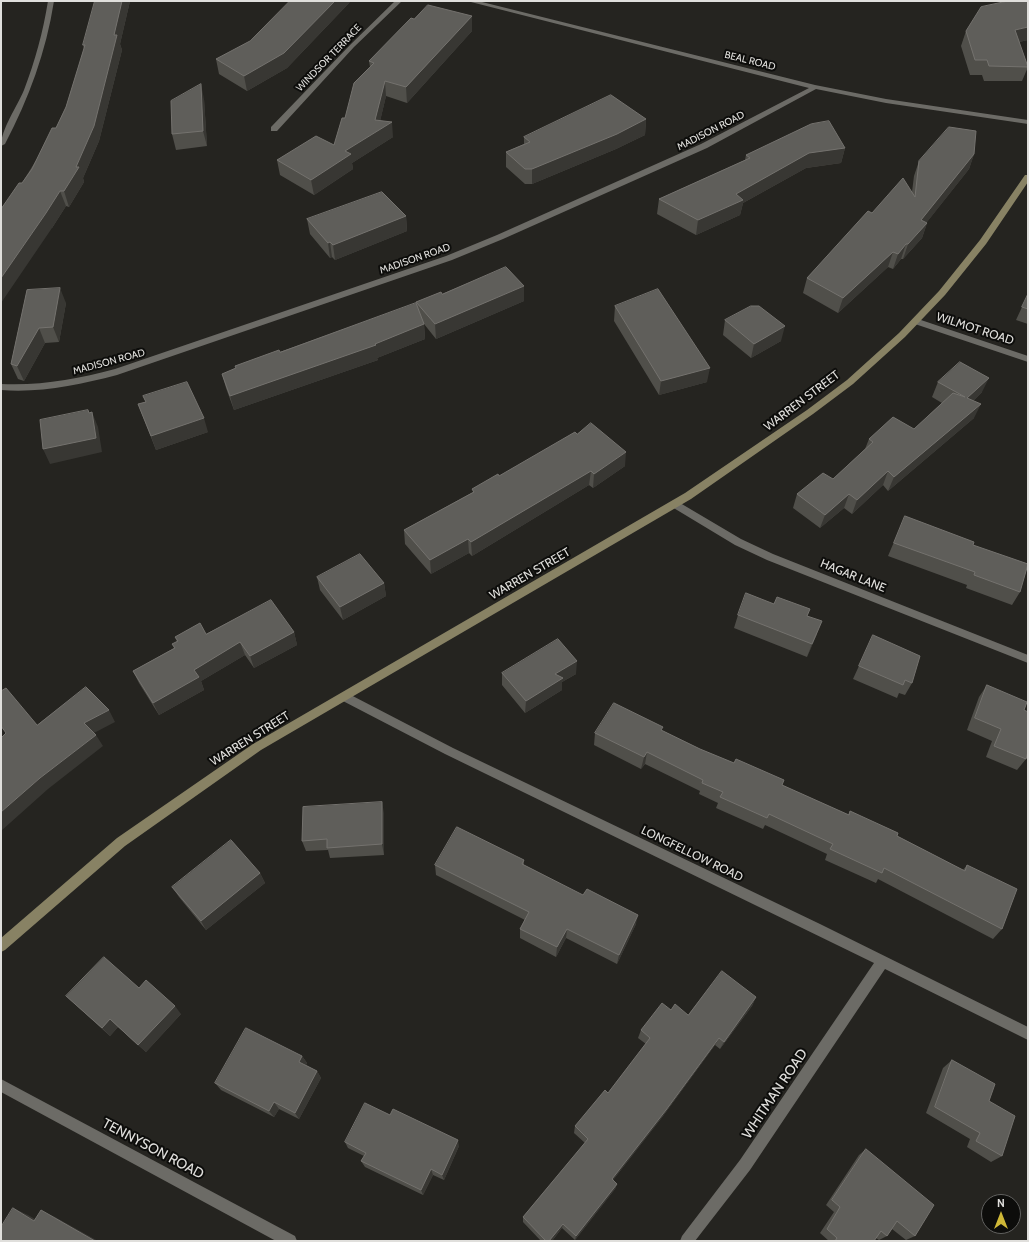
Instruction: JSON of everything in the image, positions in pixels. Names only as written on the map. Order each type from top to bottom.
[{"type":"main road","name":"WARREN STREET","points":[[1,946],[121,842],[257,747],[675,504],[769,442],[844,386],[902,335],[962,269],[983,242],[1028,177]]},
{"type":"street","points":[[1,144],[18,113],[35,72],[44,42],[51,1]]},
{"type":"street","name":"WINDSOR TERRACE","points":[[274,129],[352,46],[399,1]]},
{"type":"street","name":"BEAL ROAD","points":[[470,1],[815,87],[886,101],[1028,122]]},
{"type":"street","name":"MADISON ROAD","points":[[1,387],[44,387],[79,382],[116,372],[449,258],[507,235],[679,158],[815,87]]},
{"type":"street","name":"WILMOT ROAD","points":[[915,321],[1028,359]]},
{"type":"street","name":"HAGAR LANE","points":[[675,504],[738,542],[770,557],[1028,659]]},
{"type":"street","name":"LONGFELLOW ROAD","points":[[345,697],[449,751],[883,961],[1028,1034]]},
{"type":"street","name":"WHITMAN ROAD","points":[[687,1241],[745,1165],[883,961]]},
{"type":"street","name":"TENNYSON ROAD","points":[[1,1085],[290,1241]]},
{"type":"building","points":[[95,1],[122,1],[114,35],[117,35],[94,126],[76,167],[79,167],[64,191],[60,191],[1,278],[1,209],[19,183],[22,183],[32,169],[52,128],[56,128],[66,107],[85,45],[83,45]]},
{"type":"building","points":[[290,1],[335,1],[284,53],[244,76],[216,59],[250,41]]},
{"type":"building","points":[[1008,1],[1028,1],[1028,27],[1015,30],[1028,67],[989,66],[987,60],[975,60],[966,31],[981,7]]},
{"type":"building","points":[[428,5],[472,16],[406,87],[385,81],[375,120],[392,122],[345,151],[351,154],[311,180],[277,160],[316,136],[334,145],[342,118],[345,118],[354,83],[374,63],[369,61],[411,18],[414,19]]},
{"type":"building","points":[[201,84],[203,131],[172,134],[171,101]]},
{"type":"building","points":[[611,95],[646,119],[617,134],[532,169],[525,169],[506,152],[530,142],[524,137]]},
{"type":"building","points":[[829,121],[845,148],[809,153],[736,194],[743,200],[698,220],[659,199],[750,158],[746,155],[811,124]]},
{"type":"building","points":[[949,127],[976,131],[974,154],[921,220],[927,223],[908,244],[906,244],[898,254],[893,252],[843,298],[807,278],[868,211],[872,213],[903,178],[915,197],[919,161]]},
{"type":"building","points":[[382,192],[406,216],[333,245],[330,242],[328,243],[307,219]]},
{"type":"building","points":[[506,267],[524,286],[435,324],[416,302],[441,292],[442,294]]},
{"type":"building","points":[[60,288],[53,327],[39,328],[17,366],[11,364],[27,290]]},
{"type":"building","points":[[658,289],[710,368],[661,381],[615,306]]},
{"type":"building","points":[[1028,294],[1028,309],[1022,307]]},
{"type":"building","points":[[416,303],[424,324],[375,344],[376,345],[230,396],[222,374],[236,368],[235,366],[279,350],[280,352]]},
{"type":"building","points":[[751,306],[759,306],[785,326],[754,344],[725,320]]},
{"type":"building","points":[[960,362],[989,378],[967,398],[981,404],[894,477],[888,471],[857,500],[849,494],[825,515],[797,494],[823,473],[833,479],[873,442],[869,439],[893,417],[914,429],[953,393],[965,397],[938,382]]},
{"type":"building","points":[[187,382],[204,418],[151,436],[138,404],[146,402],[143,396]]},
{"type":"building","points":[[88,410],[89,413],[92,412],[96,438],[43,449],[40,420]]},
{"type":"building","points":[[591,423],[626,452],[594,474],[591,471],[471,542],[468,539],[430,560],[404,530],[474,492],[472,489],[498,474],[499,476],[575,432],[577,434]]},
{"type":"building","points":[[905,516],[974,542],[973,545],[1028,564],[1020,592],[974,575],[975,572],[894,543]]},
{"type":"building","points":[[360,554],[384,583],[340,607],[317,577]]},
{"type":"building","points":[[746,593],[774,604],[777,597],[810,609],[807,616],[822,621],[812,644],[738,615]]},
{"type":"building","points":[[271,600],[294,632],[250,656],[240,642],[194,670],[199,677],[153,703],[133,671],[175,648],[172,644],[178,641],[175,637],[200,623],[206,634]]},
{"type":"building","points":[[873,635],[920,656],[912,683],[905,680],[903,685],[859,666]]},
{"type":"building","points":[[558,639],[577,661],[555,674],[563,678],[526,701],[502,673]]},
{"type":"building","points":[[987,685],[1027,702],[1024,710],[1028,712],[1028,752],[1026,759],[994,746],[1001,729],[975,718]]},
{"type":"building","points":[[86,687],[109,710],[84,723],[96,735],[40,778],[1,812],[1,738],[6,733],[1,726],[1,691],[6,688],[37,725]]},
{"type":"building","points":[[614,703],[663,727],[661,730],[700,749],[734,763],[736,759],[784,780],[782,785],[849,815],[850,811],[898,833],[897,836],[965,871],[967,865],[1017,889],[1002,929],[884,868],[882,873],[830,849],[833,844],[769,814],[767,818],[720,797],[723,792],[702,783],[703,780],[647,752],[644,757],[595,733]]},
{"type":"building","points":[[382,802],[382,844],[327,848],[327,839],[302,841],[303,807]]},
{"type":"building","points":[[457,827],[524,860],[522,864],[583,895],[587,889],[638,915],[619,955],[567,929],[557,947],[520,929],[529,912],[435,865]]},
{"type":"building","points":[[231,840],[260,873],[201,921],[172,887]]},
{"type":"building","points":[[104,957],[139,988],[146,980],[175,1006],[138,1045],[110,1019],[102,1028],[66,996]]},
{"type":"building","points":[[722,971],[756,997],[724,1042],[719,1038],[666,1110],[612,1179],[617,1184],[576,1236],[563,1224],[549,1241],[546,1241],[523,1217],[588,1139],[575,1126],[605,1090],[608,1093],[650,1038],[641,1030],[662,1003],[671,1010],[675,1004],[688,1015]]},
{"type":"building","points":[[246,1028],[302,1056],[299,1062],[317,1071],[295,1113],[274,1102],[269,1111],[215,1083]]},
{"type":"building","points":[[952,1060],[995,1084],[989,1101],[1015,1116],[1002,1156],[976,1141],[980,1133],[935,1107]]},
{"type":"building","points":[[365,1103],[390,1115],[393,1109],[458,1140],[442,1175],[431,1169],[421,1190],[361,1161],[366,1153],[345,1142]]},
{"type":"building","points":[[866,1149],[934,1205],[915,1236],[897,1221],[887,1236],[881,1231],[874,1241],[835,1241],[837,1238],[827,1229],[840,1207],[832,1200]]},
{"type":"building","points":[[13,1208],[34,1221],[41,1210],[95,1241],[1,1241],[1,1227]]}]
